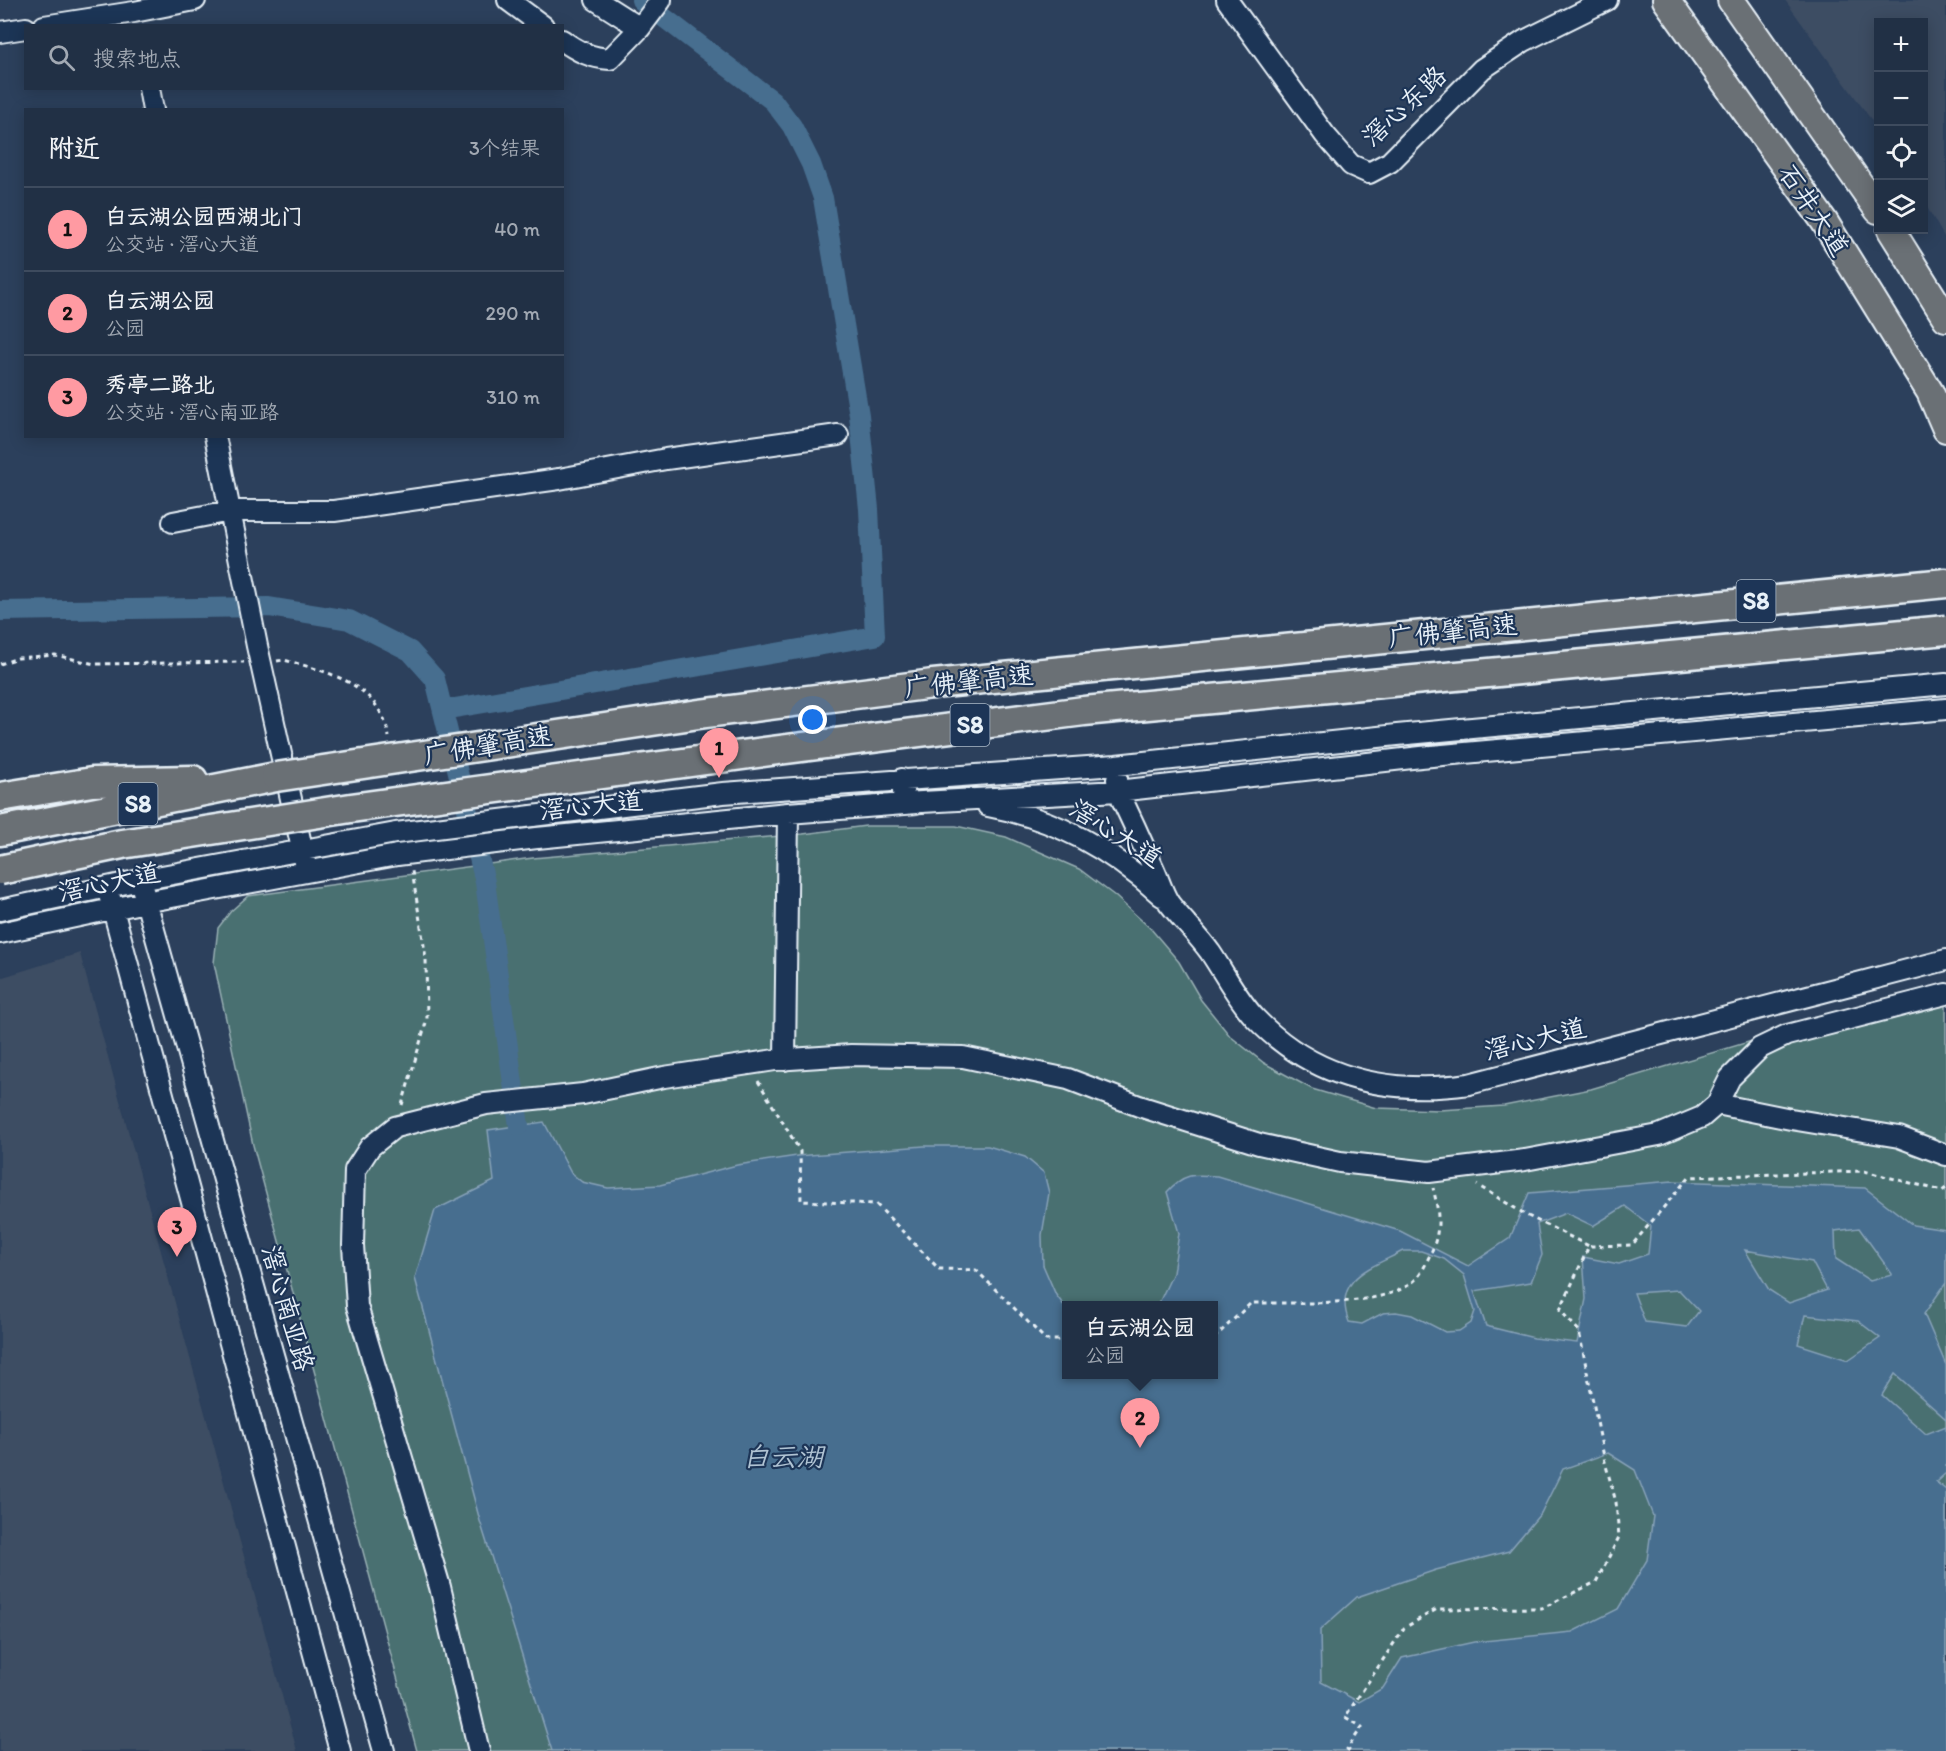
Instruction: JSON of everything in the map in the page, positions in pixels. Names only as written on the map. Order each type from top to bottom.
[{"type":"highway","name":"广佛肇高速","points":[[0,831],[276,777],[699,714],[933,684],[1946,583]]},
{"type":"highway","name":"广佛肇高速","points":[[0,870],[122,844],[340,810],[997,722],[1096,710],[1946,630]]},
{"type":"highway","points":[[0,797],[92,782],[276,777]]},
{"type":"main road","name":"石井大道","points":[[1666,0],[1824,221],[1930,392],[1946,429]]},
{"type":"main road","name":"石井大道","points":[[1731,0],[1874,204]]},
{"type":"main road","name":"石井大道","points":[[1894,234],[1946,318]]},
{"type":"street","points":[[70,24],[136,19],[195,0]]},
{"type":"street","points":[[508,0],[540,24]]},
{"type":"street","points":[[596,0],[640,28]]},
{"type":"street","points":[[564,41],[595,58],[610,59],[640,28],[661,0]]},
{"type":"street","name":"滘心东路","points":[[1227,0],[1325,135],[1351,165],[1369,173],[1390,162],[1482,69],[1524,40],[1607,0]]},
{"type":"street","points":[[0,32],[24,28]]},
{"type":"street","points":[[149,90],[153,108]]},
{"type":"street","points":[[173,522],[230,511],[334,511],[559,479],[666,459],[838,435]]},
{"type":"street","points":[[215,438],[257,646],[307,871]]},
{"type":"street","name":"滘心大道","points":[[0,910],[140,880],[396,833],[723,792],[1116,765],[1397,735],[1946,684]]},
{"type":"street","points":[[902,779],[904,803],[1118,791],[1421,757],[1946,709]]},
{"type":"street","name":"滘心大道","points":[[1116,765],[1118,791],[1168,901]]},
{"type":"street","name":"滘心大道","points":[[0,933],[145,902],[397,855],[537,838],[788,813],[904,803],[952,802],[1013,811],[1048,821],[1072,832],[1121,862],[1168,901],[1209,951],[1240,999],[1275,1038],[1326,1069],[1381,1085],[1438,1088],[1503,1076],[1946,960]]},
{"type":"street","points":[[785,1060],[788,813]]},
{"type":"street","name":"滘心南亚路","points":[[140,880],[384,1751]]},
{"type":"street","points":[[106,887],[340,1751]]},
{"type":"street","points":[[479,1751],[440,1587],[357,1306],[353,1245],[355,1170],[370,1147],[395,1127],[486,1104],[583,1094],[664,1077],[748,1064],[851,1055],[963,1056],[1068,1079],[1139,1106],[1258,1144],[1340,1162],[1429,1172],[1453,1170],[1525,1160],[1659,1135],[1702,1118],[1717,1104],[1730,1078],[1760,1048],[1787,1035],[1946,994]]},
{"type":"street","points":[[1717,1104],[1899,1137],[1946,1155]]},
{"type":"path","points":[[748,1064],[800,1150],[801,1201],[876,1204],[939,1269],[976,1270],[1046,1340],[1062,1340]]},
{"type":"path","points":[[1453,1170],[1527,1216],[1589,1246],[1632,1245],[1689,1177],[1864,1171],[1942,1191],[1946,1188]]},
{"type":"path","points":[[1218,1334],[1251,1303],[1350,1301],[1392,1294],[1416,1280],[1436,1244],[1439,1224],[1429,1172]]},
{"type":"path","points":[[1350,1751],[1347,1749],[1362,1726],[1346,1717],[1404,1628],[1437,1609],[1542,1608],[1596,1582],[1619,1537],[1616,1502],[1605,1462],[1579,1331],[1560,1310],[1589,1246]]},
{"type":"shaded area","points":[[1785,0],[1946,0],[1946,240],[1928,209],[1928,18],[1874,18],[1874,123]]},
{"type":"shaded area","points":[[80,953],[297,1751],[0,1751],[0,978]]},
{"type":"green space","points":[[866,826],[956,826],[1006,837],[1079,869],[1115,896],[1151,929],[1179,962],[1201,1000],[1230,1036],[1264,1063],[1312,1089],[1376,1108],[1440,1110],[1504,1106],[1591,1089],[1946,983],[1946,1751],[417,1751],[253,1145],[214,963],[218,928],[231,911],[248,896],[533,858],[803,834]]},
{"type":"water","name":"白云湖","points":[[544,1122],[571,1173],[582,1182],[608,1188],[660,1185],[737,1165],[797,1156],[924,1146],[988,1146],[1025,1157],[1044,1173],[1049,1193],[1042,1235],[1043,1265],[1056,1295],[1062,1303],[1062,1379],[1218,1379],[1218,1301],[1160,1301],[1173,1273],[1179,1233],[1167,1192],[1179,1181],[1189,1176],[1217,1176],[1400,1231],[1468,1266],[1510,1238],[1529,1193],[1673,1181],[1865,1188],[1913,1225],[1946,1230],[1946,1283],[1924,1314],[1946,1365],[1946,1419],[1895,1374],[1882,1395],[1926,1434],[1946,1426],[1946,1473],[1936,1482],[1946,1490],[1946,1751],[552,1751],[480,1521],[415,1278],[435,1210],[494,1181],[488,1130]],"holes":[[[1625,1206],[1651,1226],[1648,1254],[1619,1264],[1583,1257],[1586,1299],[1577,1343],[1534,1338],[1486,1326],[1474,1291],[1531,1282],[1542,1255],[1537,1224],[1566,1213],[1593,1226]],[[1859,1228],[1892,1274],[1892,1275],[1870,1281],[1836,1259],[1835,1231]],[[1745,1250],[1812,1262],[1827,1290],[1789,1303],[1769,1290]],[[1403,1251],[1421,1251],[1444,1259],[1464,1275],[1475,1311],[1471,1323],[1459,1331],[1445,1332],[1412,1315],[1396,1312],[1383,1313],[1362,1324],[1349,1322],[1345,1307],[1350,1285],[1367,1269]],[[1679,1290],[1699,1311],[1687,1327],[1645,1322],[1634,1293]],[[1805,1315],[1858,1321],[1880,1338],[1848,1360],[1798,1344]],[[1608,1453],[1635,1470],[1653,1516],[1647,1560],[1618,1609],[1572,1632],[1474,1642],[1402,1658],[1383,1688],[1359,1702],[1321,1682],[1320,1630],[1357,1597],[1436,1570],[1509,1551],[1541,1513],[1563,1469]]]},
{"type":"waterway","points":[[443,710],[875,636],[869,509],[859,415],[823,198],[811,164],[792,126],[773,101],[641,0]]},
{"type":"waterway","points":[[0,611],[269,607],[349,620],[410,651],[435,679],[485,882],[519,1126]]},
{"type":"place","name":"白云湖公园西湖北门","points":[[719,778]]},
{"type":"place","name":"秀亭二路北","points":[[177,1257]]},
{"type":"place","name":"白云湖公园","points":[[1140,1448]]}]
